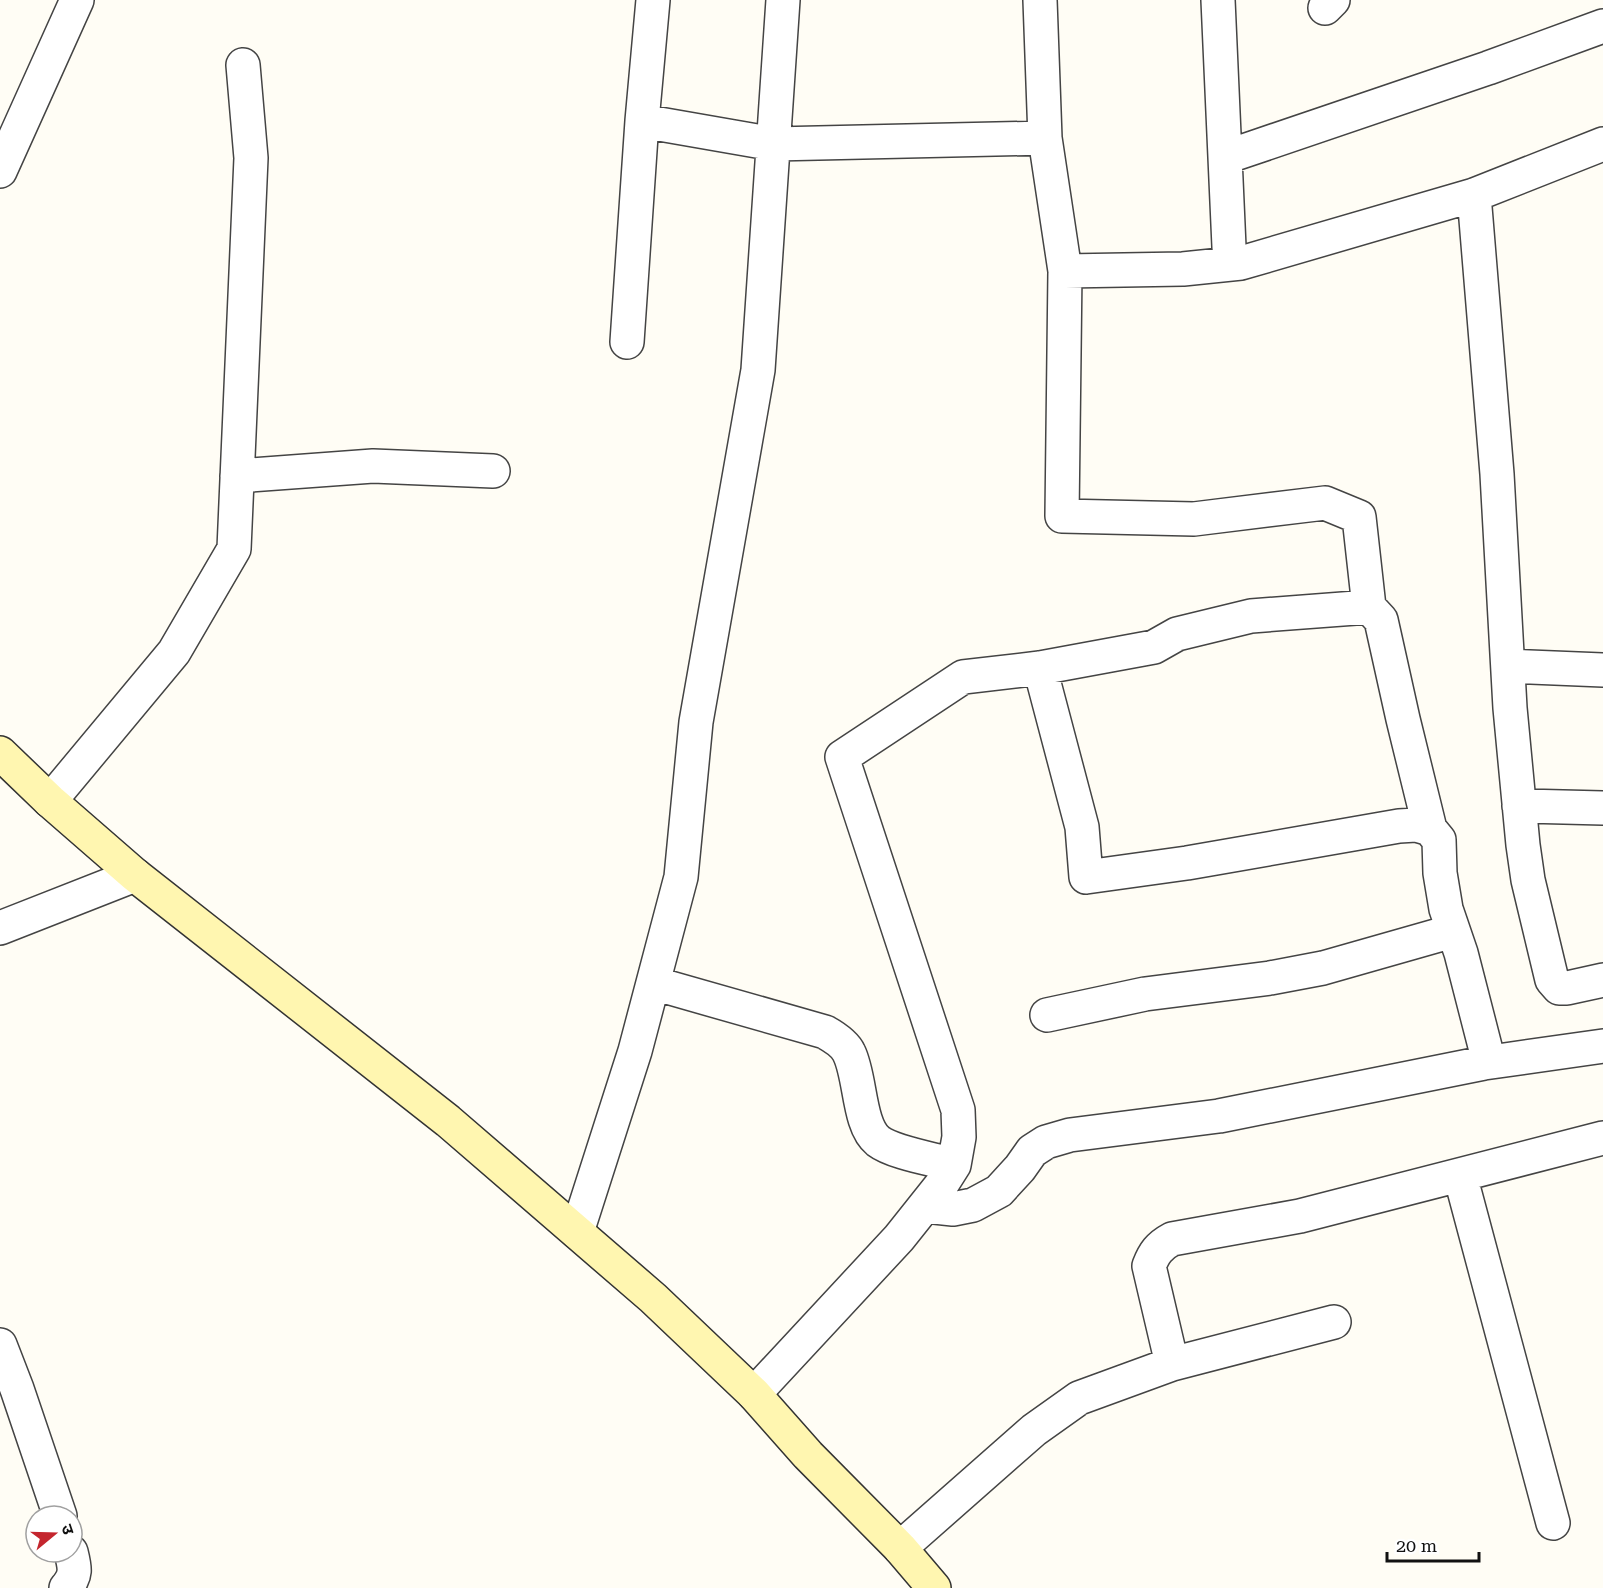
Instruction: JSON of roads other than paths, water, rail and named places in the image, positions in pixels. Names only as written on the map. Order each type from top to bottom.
[{"type":"street","points":[[0,171],[77,0]]},
{"type":"street","points":[[627,342],[653,0]]},
{"type":"street","points":[[576,1232],[635,1051],[681,877],[696,722],[758,370],[783,0]]},
{"type":"street","points":[[1040,0],[1045,138],[1065,271],[1062,516],[1194,519],[1325,503],[1359,517],[1369,607],[1381,620],[1402,719],[1430,829],[1439,840],[1442,890],[1446,909],[1489,1062]]},
{"type":"street","points":[[1218,0],[1228,247],[1236,263]]},
{"type":"street","points":[[1226,157],[1488,68],[1603,26]]},
{"type":"street","points":[[50,801],[174,652],[234,549],[251,158],[243,65]]},
{"type":"street","points":[[642,121],[774,144],[1045,138]]},
{"type":"street","points":[[1065,271],[1183,269],[1241,263],[1474,195],[1603,144]]},
{"type":"street","points":[[1474,195],[1497,474],[1519,806],[1528,880],[1552,981],[1559,988],[1567,988],[1603,980]]},
{"type":"street","points":[[237,476],[373,466],[493,471]]},
{"type":"street","points":[[754,1394],[899,1238],[925,1206],[954,1165],[959,1137],[958,1110],[842,757],[963,676],[1040,668],[1154,647],[1177,634],[1251,616],[1369,607]]},
{"type":"street","points":[[1508,666],[1603,670]]},
{"type":"street","points":[[1040,668],[1082,827],[1086,877],[1188,863],[1399,826],[1416,825],[1430,829]]},
{"type":"street","points":[[0,753],[50,801],[135,875],[448,1121],[652,1298],[754,1394],[808,1455],[900,1548],[934,1588]]},
{"type":"street","points":[[1519,806],[1603,808]]},
{"type":"street","points":[[0,928],[135,875]]},
{"type":"street","points":[[1047,1015],[1145,994],[1270,978],[1323,968],[1454,931]]},
{"type":"street","points":[[653,984],[825,1032],[837,1039],[849,1052],[859,1080],[862,1108],[876,1139],[888,1146],[954,1165]]},
{"type":"street","points":[[925,1206],[953,1209],[973,1205],[999,1191],[1032,1151],[1046,1142],[1070,1135],[1219,1116],[1489,1062],[1603,1046]]},
{"type":"street","points":[[1172,1364],[1149,1266],[1161,1244],[1172,1239],[1300,1216],[1603,1138]]},
{"type":"street","points":[[1460,1175],[1553,1523]]},
{"type":"street","points":[[900,1548],[1034,1430],[1079,1398],[1172,1364],[1334,1322]]},
{"type":"street","points":[[0,1345],[56,1504]]},
{"type":"street","points":[[66,1588],[73,1580],[74,1564]]}]
